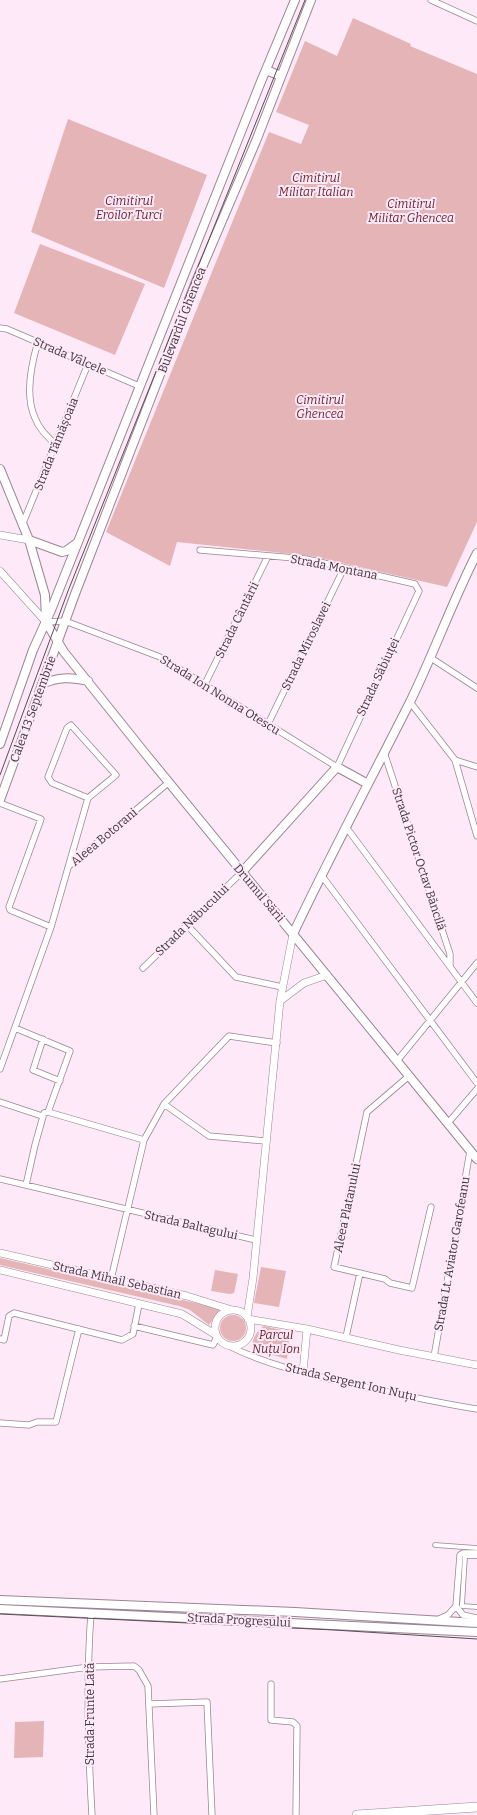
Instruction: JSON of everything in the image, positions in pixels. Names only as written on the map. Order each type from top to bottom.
[{"type":"main road","name":"Bulevardul Ghencea","points":[[46,622],[139,386],[295,0]]},
{"type":"main road","name":"Bulevardul Ghencea","points":[[58,641],[193,291],[256,141],[311,0]]},
{"type":"main road","points":[[266,70],[281,76]]},
{"type":"main road","points":[[180,286],[193,291]]},
{"type":"main road","points":[[0,469],[29,540],[45,595],[46,622]]},
{"type":"main road","points":[[29,540],[62,552],[78,543]]},
{"type":"main road","points":[[293,934],[410,702],[459,588],[477,553]]},
{"type":"main road","name":"Drumul Sării","points":[[46,622],[58,641],[88,681],[168,782],[477,1159]]},
{"type":"main road","name":"Calea 13 Septembrie","points":[[0,744],[33,650],[46,622]]},
{"type":"main road","name":"Calea 13 Septembrie","points":[[0,800],[58,641]]},
{"type":"main road","points":[[42,684],[59,678],[70,677],[88,681]]},
{"type":"main road","points":[[242,872],[336,767]]},
{"type":"main road","name":"Strada Ion Nonna Otescu","points":[[336,767],[368,784]]},
{"type":"main road","name":"Strada Progresului","points":[[0,1600],[477,1623]]},
{"type":"main road","points":[[91,1613],[92,1604]]},
{"type":"main road","name":"Strada Progresului","points":[[0,1609],[477,1632]]},
{"type":"main road","points":[[374,1626],[375,1617]]},
{"type":"main road","points":[[357,1815],[453,1812],[477,1807]]},
{"type":"street","points":[[431,0],[477,21]]},
{"type":"street","name":"Strada Vâlcele","points":[[0,328],[7,329],[139,386]]},
{"type":"street","points":[[38,342],[30,388],[32,411],[39,425],[56,445]]},
{"type":"street","name":"Strada Tămășoaia","points":[[23,523],[88,364]]},
{"type":"street","points":[[0,535],[29,540]]},
{"type":"street","name":"Strada Montana","points":[[200,550],[306,559],[415,584],[418,587]]},
{"type":"street","name":"Strada Cântării","points":[[205,684],[268,556]]},
{"type":"street","name":"Strada Miroslavei","points":[[268,724],[344,568]]},
{"type":"street","points":[[0,571],[46,622],[65,621]]},
{"type":"street","name":"Strada Săbiuței","points":[[336,767],[418,591],[418,587]]},
{"type":"street","name":"Strada Ion Nonna Otescu","points":[[65,621],[160,657],[336,767]]},
{"type":"street","points":[[430,658],[477,688]]},
{"type":"street","points":[[410,702],[455,760],[477,836]]},
{"type":"street","points":[[68,866],[88,798],[116,775],[74,726],[69,725],[48,777],[52,783],[88,798]]},
{"type":"street","name":"Strada Pictor Octav Băncilă","points":[[384,752],[450,954],[450,966]]},
{"type":"street","points":[[455,760],[477,767]]},
{"type":"street","name":"Aleea Botorani","points":[[0,1069],[2,1058],[15,1028],[51,927],[68,866],[168,782]]},
{"type":"street","points":[[0,803],[41,819],[9,907],[12,911],[51,927]]},
{"type":"street","points":[[346,827],[477,1003]]},
{"type":"street","name":"Strada Năbucului","points":[[143,968],[242,872]]},
{"type":"street","points":[[322,876],[477,1084]]},
{"type":"street","points":[[187,926],[236,977],[282,987]]},
{"type":"street","points":[[216,1336],[227,1345],[238,1345],[248,1338],[251,1327],[248,1318],[249,1302],[277,1043],[280,1001],[293,934]]},
{"type":"street","points":[[397,1061],[477,963]]},
{"type":"street","points":[[280,1001],[304,983],[327,975]]},
{"type":"street","points":[[15,1028],[70,1051],[48,1112],[44,1113],[42,1116],[26,1185]]},
{"type":"street","points":[[111,1279],[126,1210],[144,1140],[163,1105],[229,1036],[277,1043]]},
{"type":"street","points":[[43,1040],[33,1070],[60,1081]]},
{"type":"street","name":"Aleea Platanului","points":[[409,1076],[367,1112],[334,1268],[385,1279],[390,1283],[412,1288],[431,1208]]},
{"type":"street","points":[[448,1123],[477,1089]]},
{"type":"street","points":[[0,1102],[42,1116]]},
{"type":"street","points":[[163,1105],[209,1136],[266,1141]]},
{"type":"street","points":[[48,1112],[144,1140]]},
{"type":"street","name":"Strada Lt. Aviator Garofeanu","points":[[434,1356],[470,1151]]},
{"type":"street","name":"Strada Baltagului","points":[[0,1179],[256,1240]]},
{"type":"street","name":"Strada Mihail Sebastian","points":[[0,1253],[187,1296],[235,1310]]},
{"type":"street","name":"Strada Mihail Sebastian","points":[[0,1270],[187,1316],[216,1336]]},
{"type":"street","points":[[346,1337],[360,1273]]},
{"type":"street","points":[[134,1326],[213,1345],[216,1336],[215,1330],[217,1318],[226,1311],[245,1307],[249,1302]]},
{"type":"street","points":[[2,1340],[9,1316],[14,1313],[122,1340],[133,1334],[139,1304]]},
{"type":"street","points":[[235,1310],[248,1318],[477,1364]]},
{"type":"street","points":[[0,1423],[29,1425],[37,1422],[56,1422],[79,1329]]},
{"type":"street","points":[[303,1372],[307,1329]]},
{"type":"street","name":"Strada Sergent Ion Nuțu","points":[[227,1345],[248,1355],[303,1372],[374,1389],[477,1409]]},
{"type":"street","points":[[435,1546],[477,1548]]},
{"type":"street","points":[[435,1620],[448,1615],[456,1606],[460,1555],[463,1553],[477,1553]]},
{"type":"street","points":[[477,1556],[465,1556],[462,1606],[477,1607]]},
{"type":"street","points":[[456,1606],[463,1615],[477,1618]]},
{"type":"street","name":"Strada Frunte Lată","points":[[91,1613],[89,1666],[89,1764],[92,1815]]},
{"type":"street","points":[[0,1678],[89,1666],[134,1666],[139,1670],[148,1686],[154,1815]]},
{"type":"street","points":[[271,1684],[271,1720],[289,1721],[295,1723],[297,1726],[296,1815]]},
{"type":"street","points":[[149,1704],[207,1702],[212,1815]]},
{"type":"green space","name":"Cimitirul Ghencea","points":[[353,18],[411,44],[410,46],[477,74],[477,522],[447,587],[311,556],[177,542],[170,566],[106,532],[269,132],[301,144],[309,125],[276,112],[305,41],[337,56]]},
{"type":"green space","name":"Cimitirul Eroilor Turci","points":[[68,119],[207,175],[164,288],[31,232]]},
{"type":"green space","points":[[40,244],[145,284],[115,355],[14,313]]},
{"type":"green space","points":[[0,1258],[217,1308],[219,1311],[209,1325],[190,1310],[179,1306],[0,1265]]},
{"type":"green space","points":[[261,1267],[286,1271],[279,1307],[254,1303]]},
{"type":"green space","points":[[215,1270],[238,1274],[234,1293],[230,1294],[211,1291]]},
{"type":"green space","points":[[233,1315],[242,1319],[246,1328],[242,1337],[233,1341],[224,1337],[220,1328],[224,1319]]},
{"type":"green space","name":"Parcul Nuțu Ion","points":[[264,1326],[290,1332],[287,1359],[255,1350],[252,1346],[256,1334]]},
{"type":"green space","points":[[44,1721],[43,1757],[14,1758],[15,1722]]},
{"type":"tram line","points":[[0,775],[68,591],[305,0]]},
{"type":"tram line","points":[[0,1614],[334,1630],[477,1639]]},
{"type":"park label","name":"Cimitirul Militar Italian","points":[[316,185]]},
{"type":"park label","name":"Cimitirul Militar Ghencea","points":[[411,211]]}]
